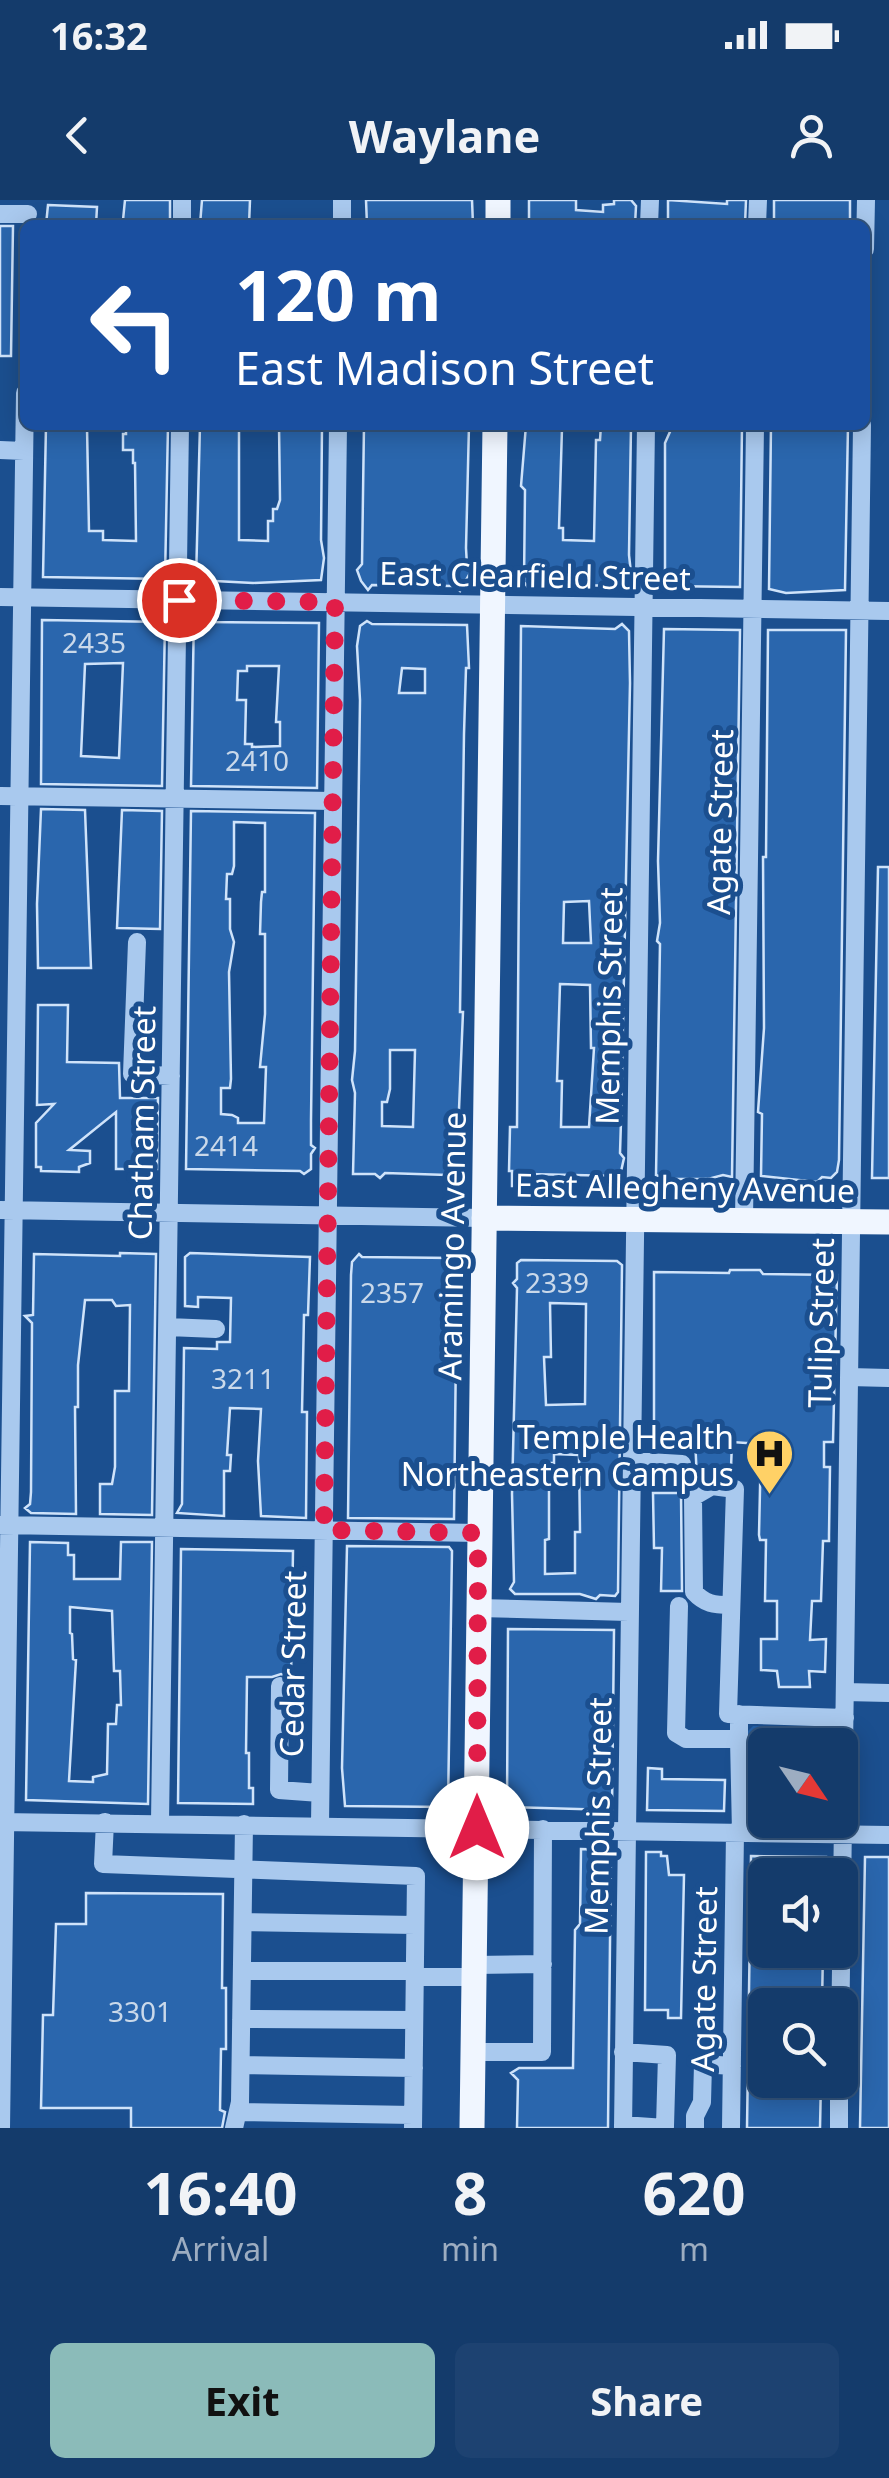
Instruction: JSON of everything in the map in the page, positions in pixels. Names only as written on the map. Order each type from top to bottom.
[{"type":"main road","name":"Aramingo Avenue","points":[[472,2128],[495,430]]},
{"type":"main road","name":"East Allegheny Avenue","points":[[484,1218],[889,1222]]},
{"type":"street","points":[[0,214],[28,213]]},
{"type":"street","points":[[1,2128],[7,1210],[20,796],[24,430]]},
{"type":"street","name":"Chatham Street","points":[[160,1822],[180,430]]},
{"type":"street","name":"Cedar Street","points":[[320,1825],[338,430]]},
{"type":"street","name":"Memphis Street","points":[[622,2126],[646,430]]},
{"type":"street","name":"Agate Street","points":[[744,1220],[754,430]]},
{"type":"street","name":"Tulip Street","points":[[844,1728],[862,430]]},
{"type":"street","points":[[0,450],[24,451]]},
{"type":"street","name":"East Clearfield Street","points":[[0,597],[889,610]]},
{"type":"street","points":[[0,796],[333,801]]},
{"type":"street","points":[[137,942],[132,1074],[171,1076]]},
{"type":"street","name":"East Allegheny Avenue","points":[[7,1210],[484,1218]]},
{"type":"street","points":[[168,1327],[216,1329]]},
{"type":"street","points":[[850,1377],[889,1378]]},
{"type":"street","points":[[631,1461],[682,1464]]},
{"type":"street","points":[[712,1486],[735,1489],[730,1605],[714,1605],[694,1592],[694,1498],[712,1486]]},
{"type":"street","points":[[5,1526],[478,1533]]},
{"type":"street","name":"Agate Street","points":[[730,1605],[726,1692],[728,1714],[739,1714],[731,2128]]},
{"type":"street","points":[[678,1606],[676,1733],[686,1740],[739,1739]]},
{"type":"street","points":[[478,1608],[629,1612]]},
{"type":"street","points":[[280,1686],[279,1790],[320,1794]]},
{"type":"street","points":[[845,1692],[889,1693]]},
{"type":"street","points":[[739,1714],[844,1718]]},
{"type":"street","points":[[3,1822],[748,1832]]},
{"type":"street","points":[[105,1822],[103,1864],[244,1872],[416,1876],[413,2121],[236,2120],[241,2065],[244,1872],[244,1824]]},
{"type":"street","points":[[473,2052],[542,2052],[543,1829]]},
{"type":"street","points":[[858,1834],[889,1834]]},
{"type":"street","name":"Tulip Street","points":[[841,1988],[843,1838]]},
{"type":"street","points":[[243,1922],[415,1925]]},
{"type":"street","points":[[242,1971],[415,1974],[543,1964]]},
{"type":"street","points":[[242,2019],[414,2020]]},
{"type":"street","points":[[622,2126],[665,2127],[667,2055],[624,2052]]},
{"type":"street","points":[[694,2128],[702,2102],[702,2064],[732,2066]]},
{"type":"street","points":[[241,2065],[414,2068]]},
{"type":"street","points":[[839,2128],[840,2098]]},
{"type":"shaded area","points":[[753,1726],[831,1728],[751,1728]]},
{"type":"shaded area","points":[[748,1731],[748,1813],[746,1813]]},
{"type":"building","points":[[125,200],[170,200],[170,220],[123,220]]},
{"type":"building","points":[[202,200],[250,200],[249,220],[200,220]]},
{"type":"building","points":[[366,200],[472,200],[473,220],[367,220]]},
{"type":"building","points":[[529,200],[576,200],[576,210],[603,212],[603,205],[614,204],[614,200],[631,200],[636,206],[635,220],[529,220]]},
{"type":"building","points":[[668,200],[727,204],[727,200],[746,200],[745,220],[668,220]]},
{"type":"building","points":[[774,200],[850,200],[850,220],[774,220]]},
{"type":"building","points":[[48,205],[97,207],[96,220],[46,220]]},
{"type":"building","points":[[0,226],[13,226],[11,356],[0,356]]},
{"type":"building","points":[[46,430],[87,430],[89,531],[103,531],[103,540],[136,541],[135,463],[133,450],[123,450],[123,434],[126,430],[168,430],[165,579],[43,577]]},
{"type":"building","points":[[200,430],[239,430],[239,540],[268,541],[268,521],[273,521],[273,509],[277,509],[280,500],[279,430],[322,430],[321,580],[196,580]]},
{"type":"building","points":[[364,430],[469,430],[466,548],[471,571],[460,591],[455,586],[372,585],[368,590],[357,570],[362,564]]},
{"type":"building","points":[[526,430],[562,430],[559,528],[563,528],[563,540],[594,541],[596,440],[600,440],[601,430],[631,430],[628,584],[622,590],[618,586],[535,584],[530,590],[524,582],[525,490],[521,486]]},
{"type":"building","points":[[671,430],[742,430],[740,587],[665,586],[665,443]]},
{"type":"building","points":[[771,430],[848,430],[845,590],[786,593],[769,589]]},
{"type":"building","points":[[194,613],[204,622],[319,623],[317,788],[191,786]],"holes":[[[247,666],[279,666],[276,722],[280,722],[280,746],[252,747],[245,744],[246,700],[237,700],[238,671],[247,671]]]},
{"type":"building","points":[[42,620],[165,622],[162,786],[41,784]],"holes":[[[123,663],[119,758],[81,756],[85,664]]]},
{"type":"building","points":[[367,621],[467,625],[458,1134],[461,1154],[458,1171],[452,1178],[353,1174],[360,626]],"holes":[[[402,668],[425,669],[425,693],[399,693]],[[390,1050],[415,1050],[413,1127],[382,1126],[382,1102],[387,1102],[390,1089]]]},
{"type":"building","points":[[622,624],[629,631],[630,683],[620,1153],[624,1158],[620,1176],[528,1174],[527,1186],[512,1186],[510,1127],[517,1127],[521,626],[615,629]],"holes":[[[589,901],[591,943],[563,943],[564,902]],[[560,984],[590,985],[594,1048],[589,1127],[561,1127],[562,1081],[557,1081]]]},
{"type":"building","points":[[664,629],[740,630],[732,1177],[665,1179],[656,1175]]},
{"type":"building","points":[[768,630],[846,630],[839,1160],[837,1172],[831,1178],[822,1177],[817,1182],[761,1176],[762,1114],[758,1112],[764,1028]]},
{"type":"building","points":[[41,809],[85,810],[91,968],[38,968]]},
{"type":"building","points":[[122,810],[162,811],[160,929],[117,928]]},
{"type":"building","points":[[191,811],[315,813],[311,1145],[315,1148],[311,1169],[304,1174],[186,1169]],"holes":[[[234,822],[265,823],[265,892],[260,934],[265,934],[265,1014],[260,1067],[266,1067],[264,1123],[238,1123],[238,1118],[221,1114],[221,1088],[230,1088],[231,1079],[229,972],[234,942],[230,899],[226,899],[227,874],[232,874],[234,866]]]},
{"type":"building","points":[[878,867],[889,867],[889,1178],[872,1178]]},
{"type":"building","points":[[38,1005],[68,1005],[67,1062],[119,1063],[120,1098],[158,1098],[157,1169],[116,1169],[116,1112],[69,1150],[90,1151],[90,1163],[79,1167],[79,1172],[41,1171],[41,1167],[36,1167],[36,1123],[54,1104],[37,1105]]},
{"type":"building","points":[[190,1253],[310,1257],[308,1315],[304,1315],[302,1412],[307,1412],[306,1518],[261,1516],[261,1409],[230,1408],[227,1455],[231,1455],[230,1471],[224,1471],[224,1516],[177,1513],[182,1504],[184,1348],[217,1349],[217,1342],[230,1342],[231,1298],[198,1297],[198,1307],[185,1306],[185,1257]]},
{"type":"building","points":[[34,1254],[156,1254],[152,1515],[100,1514],[100,1484],[112,1484],[115,1467],[115,1391],[129,1391],[130,1305],[116,1306],[112,1300],[85,1300],[75,1407],[76,1514],[31,1513],[25,1508],[30,1504],[31,1492],[32,1323],[25,1316],[33,1315]]},
{"type":"building","points":[[359,1254],[453,1258],[459,1264],[457,1315],[461,1331],[456,1349],[454,1519],[348,1518],[351,1275],[352,1262]]},
{"type":"building","points":[[617,1261],[622,1265],[615,1596],[600,1595],[596,1599],[580,1594],[515,1594],[510,1589],[514,1582],[517,1288],[513,1283],[517,1279],[517,1263]],"holes":[[[550,1303],[586,1304],[585,1404],[546,1405],[544,1357],[551,1357]],[[554,1454],[579,1455],[580,1532],[575,1532],[575,1573],[545,1574],[549,1463],[554,1463]]]},
{"type":"building","points":[[730,1270],[837,1275],[833,1442],[824,1442],[824,1467],[830,1467],[829,1541],[823,1541],[821,1601],[812,1601],[810,1640],[826,1639],[825,1672],[809,1671],[810,1687],[779,1687],[777,1671],[761,1670],[761,1639],[777,1639],[777,1601],[765,1601],[766,1540],[760,1540],[759,1535],[761,1444],[732,1442],[731,1468],[709,1468],[709,1474],[697,1480],[695,1438],[654,1437],[654,1272]]},
{"type":"building","points":[[653,1493],[681,1493],[682,1591],[661,1591],[662,1548],[654,1548]]},
{"type":"building","points":[[30,1542],[68,1543],[68,1555],[74,1555],[74,1579],[120,1579],[121,1542],[152,1542],[148,1804],[26,1800]],"holes":[[[70,1607],[112,1611],[114,1671],[120,1671],[121,1705],[117,1705],[116,1724],[108,1724],[107,1774],[93,1777],[93,1782],[69,1781],[76,1660]]]},
{"type":"building","points":[[347,1546],[449,1547],[452,1551],[448,1807],[345,1806],[342,1768]]},
{"type":"building","points":[[181,1549],[293,1551],[291,1678],[281,1674],[247,1677],[246,1753],[253,1804],[178,1803]]},
{"type":"building","points":[[508,1629],[614,1630],[612,1810],[507,1807]]},
{"type":"building","points":[[648,1768],[662,1769],[662,1779],[725,1780],[724,1811],[647,1810]]},
{"type":"building","points":[[581,1849],[611,1850],[608,2128],[517,2128],[518,2080],[511,2073],[519,2068],[573,2068],[575,1930],[580,1924]]},
{"type":"building","points":[[646,1852],[667,1856],[669,1875],[684,1875],[681,2018],[668,2018],[668,2010],[645,2010]]},
{"type":"building","points":[[751,1856],[826,1857],[826,1858]]},
{"type":"building","points":[[865,1857],[889,1857],[889,2128],[860,2128]]},
{"type":"building","points":[[86,1893],[223,1894],[226,2049],[221,2049],[220,2110],[225,2112],[222,2128],[131,2128],[131,2108],[41,2108],[43,2015],[53,2015],[56,1924],[86,1924]]},
{"type":"building","points":[[749,1968],[823,1968],[822,1988],[749,1988]]},
{"type":"building","points":[[748,2060],[748,2098],[821,2098],[820,2128],[747,2128]]},
{"type":"place","name":"Temple Health Northeastern Campus","points":[[769,1496]]},
{"type":"route","points":[[179,600],[335,602],[324,1530],[478,1533],[477,1828]]}]
